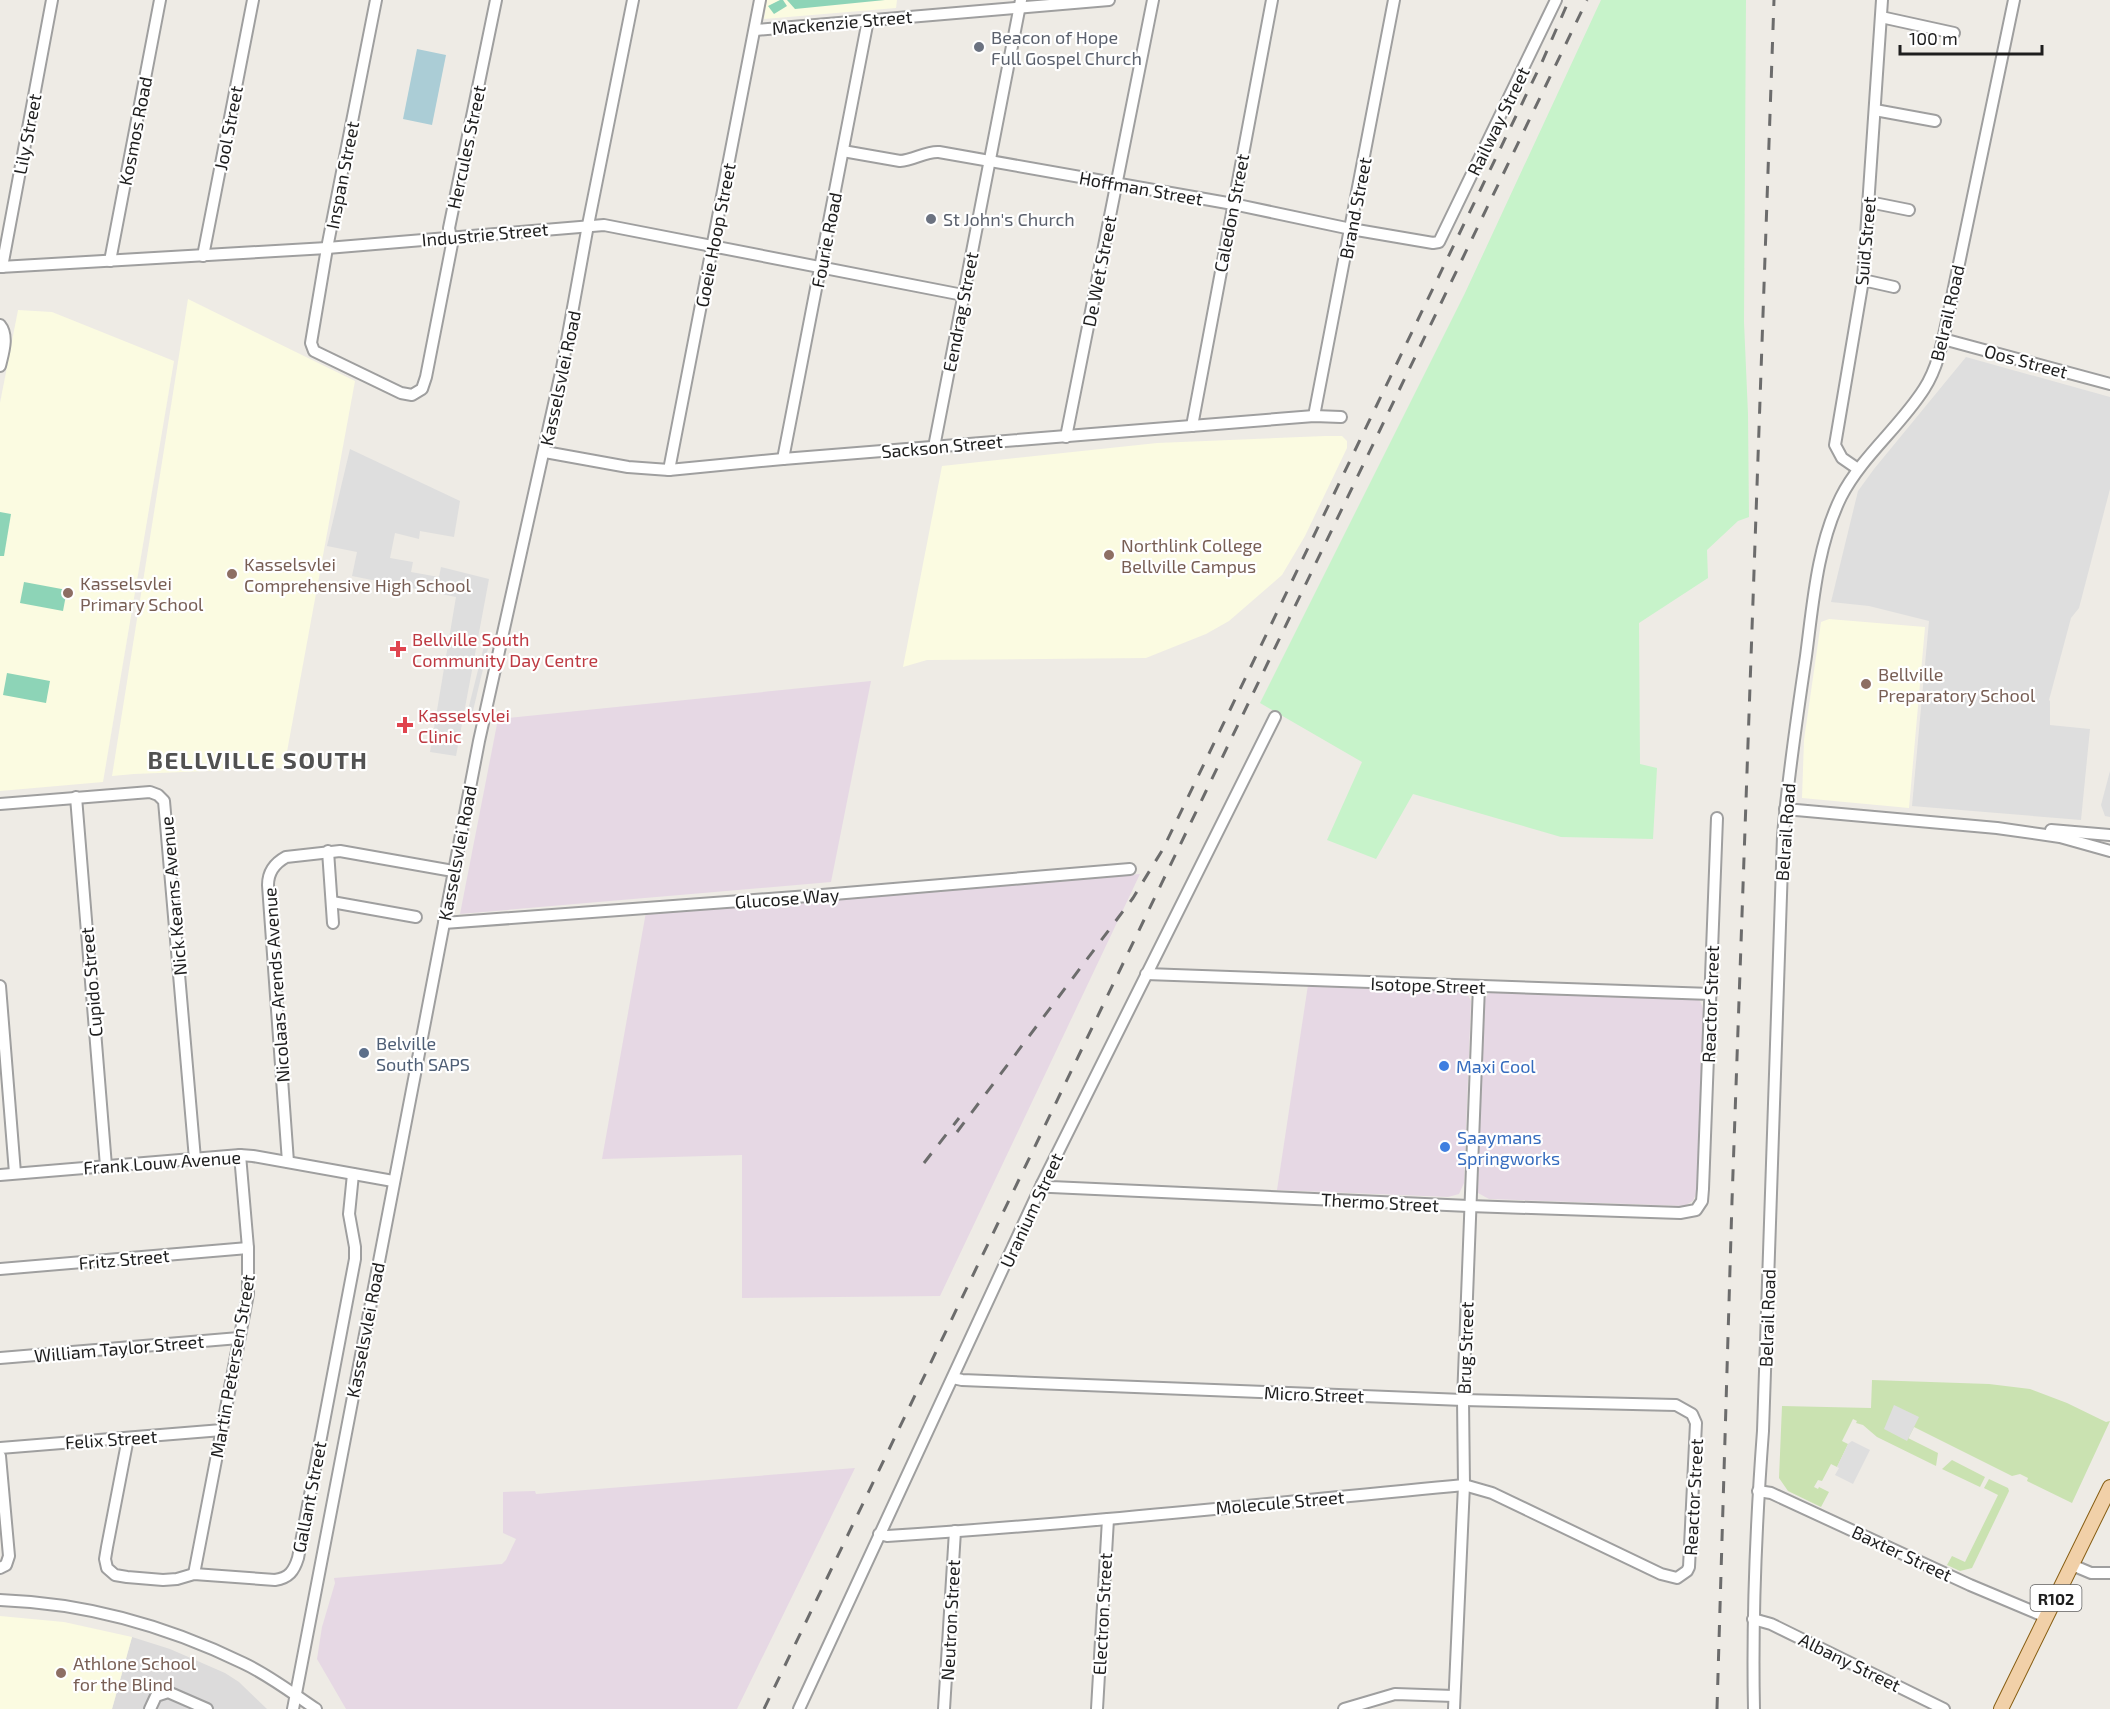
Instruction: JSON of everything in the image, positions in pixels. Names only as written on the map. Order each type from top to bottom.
[{"type":"main road","name":"R102","points":[[2001,1709],[2110,1487]]},
{"type":"street","name":"Lily Street","points":[[1,267],[52,0]]},
{"type":"street","name":"Kosmos Road","points":[[110,261],[160,0]]},
{"type":"street","name":"Jool Street","points":[[203,256],[253,0]]},
{"type":"street","name":"Inspan Street","points":[[314,351],[312,337],[327,248],[376,0]]},
{"type":"street","name":"Hercules Street","points":[[314,351],[401,393],[412,395],[422,389],[452,244],[450,228],[496,0]]},
{"type":"street","name":"Kasselsvlei Road","points":[[293,1709],[453,871],[490,687],[545,452],[633,0]]},
{"type":"street","name":"Goeie Hoop Street","points":[[669,470],[760,0]]},
{"type":"street","name":"Mackenzie Street","points":[[755,30],[1021,4],[1108,0]]},
{"type":"street","name":"De Wet Street","points":[[1066,436],[1153,0]]},
{"type":"street","name":"Caledon Street","points":[[1192,426],[1272,0]]},
{"type":"street","name":"Brand Street","points":[[1314,416],[1352,229],[1394,0]]},
{"type":"street","name":"Railway Street","points":[[1439,242],[1556,0]]},
{"type":"street","name":"Suid Street","points":[[1858,470],[1842,458],[1835,445],[1863,280],[1882,0]]},
{"type":"street","name":"Belrail Road","points":[[1754,1709],[1753,1619],[1758,1491],[1763,1431],[1785,809],[1822,550],[1834,513],[1858,470],[1924,389],[1936,364],[2013,0]]},
{"type":"street","name":"Eendrag Street","points":[[934,447],[1021,4]]},
{"type":"street","points":[[1881,18],[1954,33]]},
{"type":"street","name":"Fourie Road","points":[[783,459],[868,20]]},
{"type":"street","points":[[1875,110],[1935,121]]},
{"type":"street","name":"Hoffman Street","points":[[843,151],[900,161],[939,152],[1006,162],[1233,204],[1352,229],[1433,243],[1439,242]]},
{"type":"street","points":[[1869,202],[1909,210]]},
{"type":"street","name":"Industrie Street","points":[[1,267],[327,248],[604,225],[963,295]]},
{"type":"street","points":[[1863,280],[1894,287]]},
{"type":"street","points":[[0,366],[5,341],[2,328]]},
{"type":"street","name":"Oos Street","points":[[1943,339],[2110,384]]},
{"type":"street","name":"Sackson Street","points":[[545,452],[628,467],[669,470],[1314,416],[1341,417]]},
{"type":"street","name":"Uranium Street","points":[[799,1709],[1042,1184],[1275,717]]},
{"type":"street","name":"Nick Kearns Avenue","points":[[0,804],[150,792],[158,795],[164,801],[195,1159]]},
{"type":"street","name":"Cupido Street","points":[[76,797],[106,1166]]},
{"type":"street","points":[[1785,809],[1997,828],[2060,837],[2110,850]]},
{"type":"street","name":"Reactor Street","points":[[1703,1189],[1717,818]]},
{"type":"street","points":[[1997,828],[2110,835]]},
{"type":"street","points":[[328,851],[333,923]]},
{"type":"street","name":"Nicolaas Arends Avenue","points":[[288,1162],[268,880],[273,867],[286,857],[328,851],[358,853],[453,871]]},
{"type":"street","name":"Glucose Way","points":[[444,923],[822,896],[1130,868]]},
{"type":"street","points":[[332,902],[416,917]]},
{"type":"street","name":"Isotope Street","points":[[1146,974],[1711,994]]},
{"type":"street","points":[[0,986],[15,1173]]},
{"type":"street","name":"Brug Street","points":[[1454,1709],[1464,1485],[1463,1400],[1469,1206],[1479,987]]},
{"type":"street","name":"Frank Louw Avenue","points":[[0,1175],[240,1155],[393,1181]]},
{"type":"street","name":"Martin Petersen Street","points":[[194,1574],[248,1294],[248,1248],[240,1155]]},
{"type":"street","name":"Gallant Street","points":[[128,1438],[105,1559],[107,1568],[116,1575],[146,1580],[177,1579],[194,1574],[276,1580],[287,1577],[295,1567],[355,1259],[349,1214],[353,1174]]},
{"type":"street","name":"Thermo Street","points":[[1042,1184],[1051,1187],[1680,1213],[1696,1210],[1702,1201],[1703,1189]]},
{"type":"street","name":"Fritz Street","points":[[0,1269],[248,1248]]},
{"type":"street","name":"William Taylor Street","points":[[0,1358],[239,1338]]},
{"type":"street","name":"Micro Street","points":[[953,1378],[1463,1400],[1676,1405]]},
{"type":"street","name":"Reactor Street","points":[[1661,1574],[1673,1578],[1681,1576],[1687,1571],[1690,1560],[1696,1423],[1692,1414],[1676,1405]]},
{"type":"street","name":"Felix Street","points":[[0,1448],[222,1430]]},
{"type":"street","points":[[0,1456],[9,1556],[6,1565],[0,1568]]},
{"type":"street","name":"Molecule Street","points":[[879,1534],[887,1536],[1108,1519],[1464,1485],[1492,1493],[1661,1574]]},
{"type":"street","name":"Baxter Street","points":[[1758,1491],[1772,1493],[1970,1585],[2046,1617]]},
{"type":"street","name":"Electron Street","points":[[1097,1709],[1108,1519]]},
{"type":"street","name":"Neutron Street","points":[[944,1709],[955,1531]]},
{"type":"street","points":[[2072,1565],[2091,1573],[2110,1573]]},
{"type":"street","points":[[0,1600],[18,1600],[89,1610],[146,1625],[242,1662],[316,1709]]},
{"type":"street","name":"Albany Street","points":[[1753,1619],[1772,1624],[1944,1709]]},
{"type":"street","points":[[150,1709],[156,1696],[168,1692],[207,1709]]},
{"type":"street","points":[[1344,1709],[1395,1694],[1454,1696]]},
{"type":"shaded area","points":[[767,0],[897,0],[896,8],[764,19]]},
{"type":"shaded area","name":"Kasselsvlei Comprehensive High School","points":[[188,299],[355,381],[284,768],[112,776]]},
{"type":"shaded area","name":"Kasselsvlei Primary School","points":[[18,310],[52,312],[174,361],[103,782],[0,791],[0,403]]},
{"type":"shaded area","points":[[1966,357],[2110,397],[2110,489],[2079,608],[2071,618],[2049,700],[2050,725],[2090,729],[2081,820],[1912,806],[1929,621],[1869,606],[1831,602],[1858,491]]},
{"type":"shaded area","name":"Northlink College Bellville Campus","points":[[1342,436],[1347,441],[1347,448],[1305,536],[1282,575],[1229,621],[1206,634],[1146,658],[927,660],[903,667],[942,466],[1157,443]]},
{"type":"shaded area","points":[[350,449],[460,501],[454,537],[420,531],[419,539],[395,533],[390,558],[413,562],[411,572],[439,577],[441,567],[489,579],[456,756],[430,752],[456,597],[352,576],[357,552],[327,546]]},
{"type":"shaded area","name":"Bellville Preparatory School","points":[[1829,619],[1925,627],[1909,808],[1802,798],[1804,740],[1821,622]]},
{"type":"shaded area","points":[[490,640],[471,719],[467,714],[485,642]]},
{"type":"shaded area","points":[[871,681],[831,882],[460,914],[498,719]]},
{"type":"shaded area","points":[[2110,771],[2110,817],[2105,816],[2101,805]]},
{"type":"shaded area","points":[[1140,874],[940,1296],[742,1298],[742,1155],[602,1159],[646,912],[813,901]]},
{"type":"shaded area","points":[[1308,985],[1461,990],[1467,993],[1471,1001],[1464,1183],[1459,1194],[1448,1197],[1277,1190]]},
{"type":"shaded area","points":[[1494,991],[1700,1001],[1704,1011],[1697,1192],[1693,1201],[1684,1206],[1489,1199],[1478,1193],[1484,1002],[1488,994]]},
{"type":"shaded area","points":[[1894,1405],[1919,1417],[1907,1441],[1884,1429]]},
{"type":"shaded area","points":[[1852,1441],[1870,1450],[1853,1484],[1835,1475],[1848,1444]]},
{"type":"shaded area","points":[[855,1468],[737,1709],[346,1709],[317,1659],[322,1627],[335,1583],[334,1578],[502,1564],[516,1539],[503,1533],[503,1492],[535,1491],[536,1494]]},
{"type":"shaded area","name":"Athlone School for the Blind","points":[[0,1616],[64,1622],[132,1637],[112,1709],[0,1709]]},
{"type":"shaded area","points":[[132,1637],[170,1649],[225,1673],[239,1682],[267,1709],[112,1709]]},
{"type":"green space","points":[[783,0],[787,6],[774,14],[768,6]]},
{"type":"green space","points":[[787,0],[885,0],[795,9]]},
{"type":"green space","points":[[1601,0],[1746,0],[1744,322],[1749,517],[1738,521],[1707,550],[1708,578],[1639,623],[1640,764],[1657,768],[1653,839],[1561,837],[1413,794],[1376,859],[1327,840],[1362,762],[1260,703],[1465,293]]},
{"type":"green space","points":[[0,512],[11,514],[4,556],[0,556]]},
{"type":"green space","points":[[24,582],[67,590],[63,611],[20,603]]},
{"type":"green space","points":[[7,673],[50,681],[46,703],[3,695]]},
{"type":"green space","points":[[1872,1380],[1989,1384],[2030,1389],[2067,1403],[2106,1422],[2110,1421],[2072,1503],[2027,1481],[2028,1478],[2020,1474],[2012,1476],[1914,1427],[1919,1417],[1908,1438],[1938,1453],[1936,1466],[1877,1437],[1853,1419],[1842,1441],[1848,1444],[1837,1467],[1831,1464],[1822,1481],[1818,1480],[1814,1487],[1829,1492],[1821,1507],[1788,1491],[1779,1478],[1782,1406],[1871,1408]]},
{"type":"green space","points":[[1952,1460],[1985,1477],[1980,1487],[1942,1469]]},
{"type":"green space","points":[[1989,1479],[2008,1488],[2009,1491],[1972,1568],[1960,1571],[1947,1565],[1952,1556],[1965,1562],[1998,1495],[1984,1488]]},
{"type":"water","points":[[417,49],[446,55],[432,125],[403,119]]},
{"type":"railway","points":[[957,1132],[1133,898],[1163,849],[1542,62],[1569,0]]},
{"type":"railway","points":[[764,1709],[1587,0]]},
{"type":"railway","points":[[1717,1709],[1732,1201],[1774,0]]},
{"type":"railway","points":[[924,1163],[959,1118]]},
{"type":"place","name":"Beacon of Hope Full Gospel Church","points":[[979,47]]},
{"type":"place","name":"St John's Church","points":[[931,219]]},
{"type":"place","name":"Northlink College Bellville Campus","points":[[1109,555]]},
{"type":"place","name":"Kasselsvlei Comprehensive High School","points":[[232,574]]},
{"type":"place","name":"Kasselsvlei Primary School","points":[[68,593]]},
{"type":"place","name":"Bellville South Community Day Centre","points":[[398,649]]},
{"type":"place","name":"Bellville Preparatory School","points":[[1866,684]]},
{"type":"place","name":"Kasselsvlei Clinic","points":[[405,725]]},
{"type":"place","name":"Belville South SAPS","points":[[364,1053]]},
{"type":"place","name":"Maxi Cool","points":[[1444,1066]]},
{"type":"place","name":"Saaymans Springworks","points":[[1445,1147]]},
{"type":"place","name":"Athlone School for the Blind","points":[[61,1673]]},
{"type":"district","name":"BELLVILLE SOUTH","points":[[258,759]]}]
